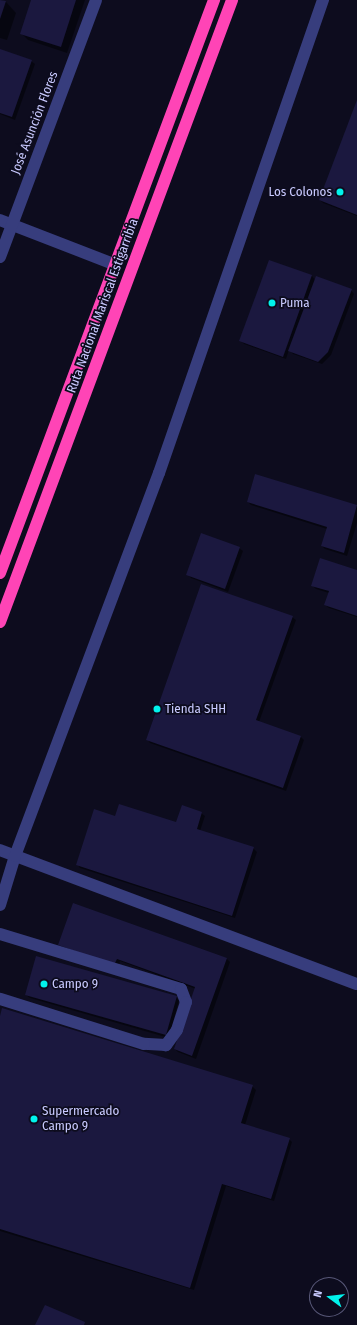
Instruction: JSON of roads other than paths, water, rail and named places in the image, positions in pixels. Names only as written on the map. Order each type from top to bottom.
[{"type":"highway","name":"Ruta Nacional Mariscal Estigarribia","points":[[0,573],[214,0]]},
{"type":"highway","name":"Ruta Nacional Mariscal Estigarribia","points":[[0,622],[232,0]]},
{"type":"street","name":"José Asunción Flores","points":[[0,257],[96,0]]},
{"type":"street","points":[[0,905],[15,856],[159,473],[323,0]]},
{"type":"street","points":[[0,220],[116,265]]},
{"type":"street","points":[[0,850],[357,984]]},
{"type":"street","points":[[0,934],[181,989],[186,1002],[177,1030],[166,1045],[144,1044],[0,999]]},
{"type":"place","name":"Los Colonos","points":[[340,192]]},
{"type":"place","name":"Puma","points":[[272,303]]},
{"type":"place","name":"Tienda SHH","points":[[157,709]]},
{"type":"place","name":"Campo 9","points":[[44,984]]},
{"type":"place","name":"Supermercado Campo 9","points":[[34,1119]]}]
